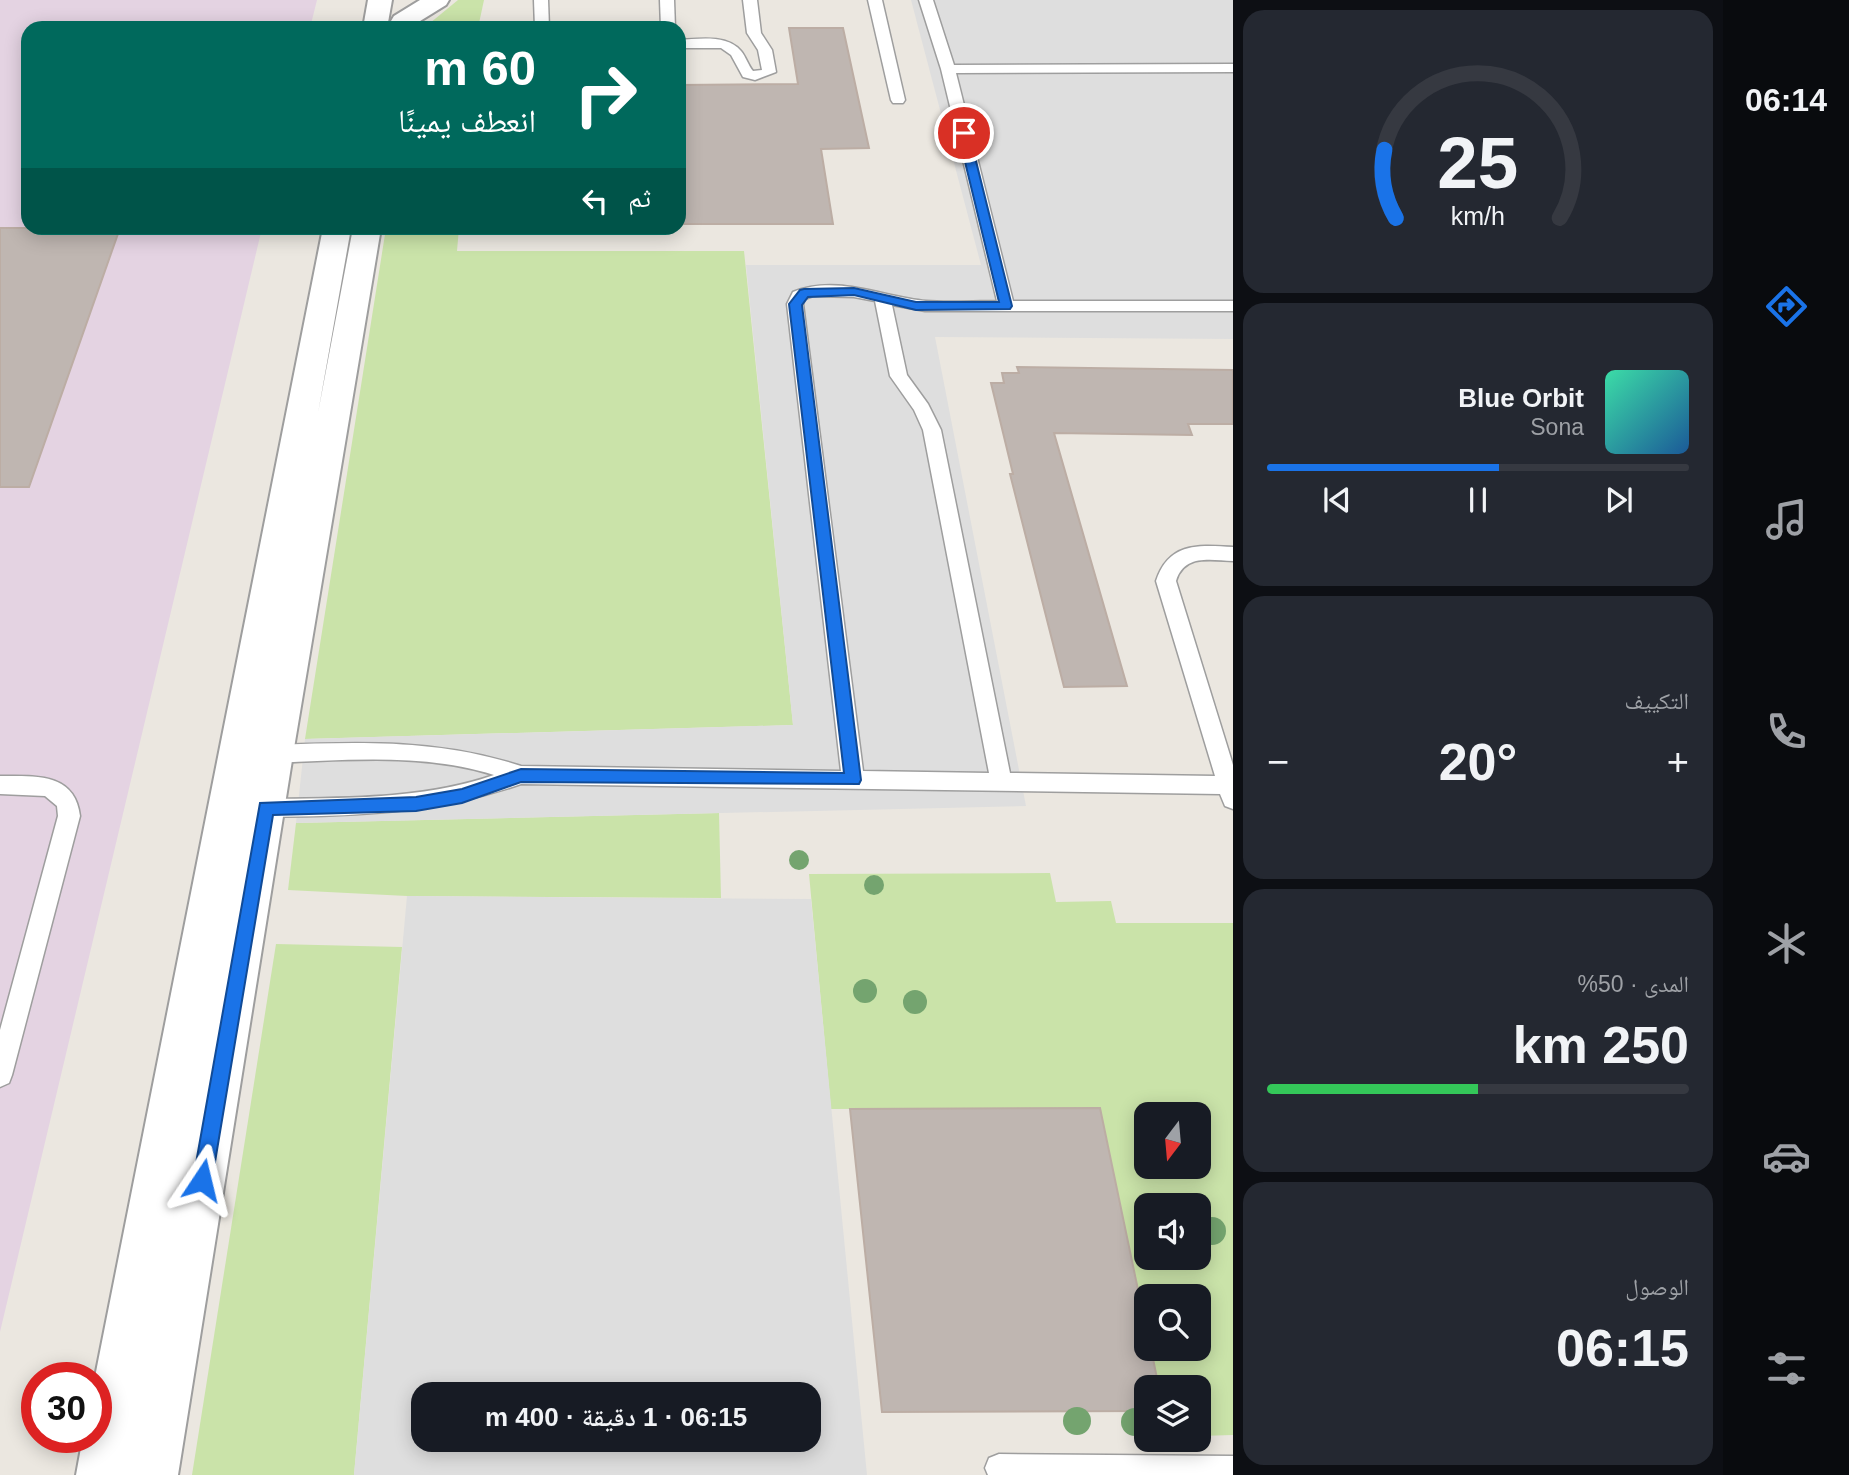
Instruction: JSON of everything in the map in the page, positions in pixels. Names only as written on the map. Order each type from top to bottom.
[{"type":"street","points":[[376,21],[380,0]]},
{"type":"street","points":[[404,16],[437,0]]},
{"type":"street","points":[[152,1475],[247,808],[336,235]]},
{"type":"street","points":[[256,755],[366,235]]},
{"type":"street","points":[[102,1475],[247,808]]},
{"type":"lane","points":[[541,0],[542,21]]},
{"type":"lane","points":[[667,0],[668,21]]},
{"type":"lane","points":[[686,44],[729,47],[736,53],[748,74],[755,76],[769,72],[765,50],[754,33],[750,0]]},
{"type":"lane","points":[[875,0],[898,100]]},
{"type":"lane","points":[[926,0],[948,69],[1006,306]]},
{"type":"lane","points":[[948,69],[1233,68]]},
{"type":"lane","points":[[853,780],[796,304],[799,296],[811,291],[854,292],[916,306],[1233,306]]},
{"type":"lane","points":[[882,297],[899,376],[922,408],[932,430],[1001,781]]},
{"type":"lane","points":[[256,755],[403,750],[467,758],[521,775],[1001,781],[1231,793],[1166,581],[1168,569],[1176,559],[1189,554],[1233,554]]},
{"type":"lane","points":[[247,808],[401,806],[462,796],[521,775]]},
{"type":"lane","points":[[0,785],[38,786],[62,793],[70,804],[69,817],[0,1075]]},
{"type":"lane","points":[[999,1468],[1233,1470]]},
{"type":"shaded area","points":[[0,0],[317,0],[312,21],[21,21],[21,235],[260,235],[0,1332]]},
{"type":"shaded area","points":[[911,0],[1233,0],[1233,339],[935,337],[1026,806],[296,823],[305,739],[793,725],[746,265],[981,265]]},
{"type":"shaded area","points":[[407,896],[811,899],[867,1475],[354,1475]]},
{"type":"green space","points":[[458,0],[484,0],[480,21],[432,21]]},
{"type":"green space","points":[[385,235],[458,235],[457,251],[744,251],[793,725],[305,739]]},
{"type":"green space","points":[[719,813],[721,898],[407,896],[288,890],[296,823]]},
{"type":"green space","points":[[1050,873],[1056,902],[1111,901],[1116,923],[1233,923],[1233,1435],[1211,1436],[1211,1375],[1156,1375],[1153,1361],[1211,1361],[1211,1284],[1137,1284],[1100,1108],[831,1109],[809,874]]},
{"type":"green space","points":[[276,944],[402,947],[354,1475],[192,1475]]},
{"type":"building","points":[[789,28],[843,28],[869,148],[821,149],[833,224],[686,224],[686,85],[798,84]]},
{"type":"building","points":[[0,228],[21,228],[21,235],[118,235],[29,487],[0,487]]},
{"type":"building","points":[[1017,367],[1233,370],[1233,424],[1188,424],[1192,435],[1054,433],[1127,686],[1064,687],[1010,474],[1013,474],[991,383],[1004,383],[1002,373],[1019,373]]},
{"type":"building","points":[[1100,1108],[1137,1284],[1134,1284],[1134,1361],[1153,1361],[1156,1375],[1134,1375],[1134,1411],[882,1412],[850,1109]]},
{"type":"route","points":[[202,1180],[266,808],[401,806],[462,796],[521,775],[853,780],[796,300],[811,291],[854,292],[873,294],[916,306],[1006,306],[964,133]]}]
